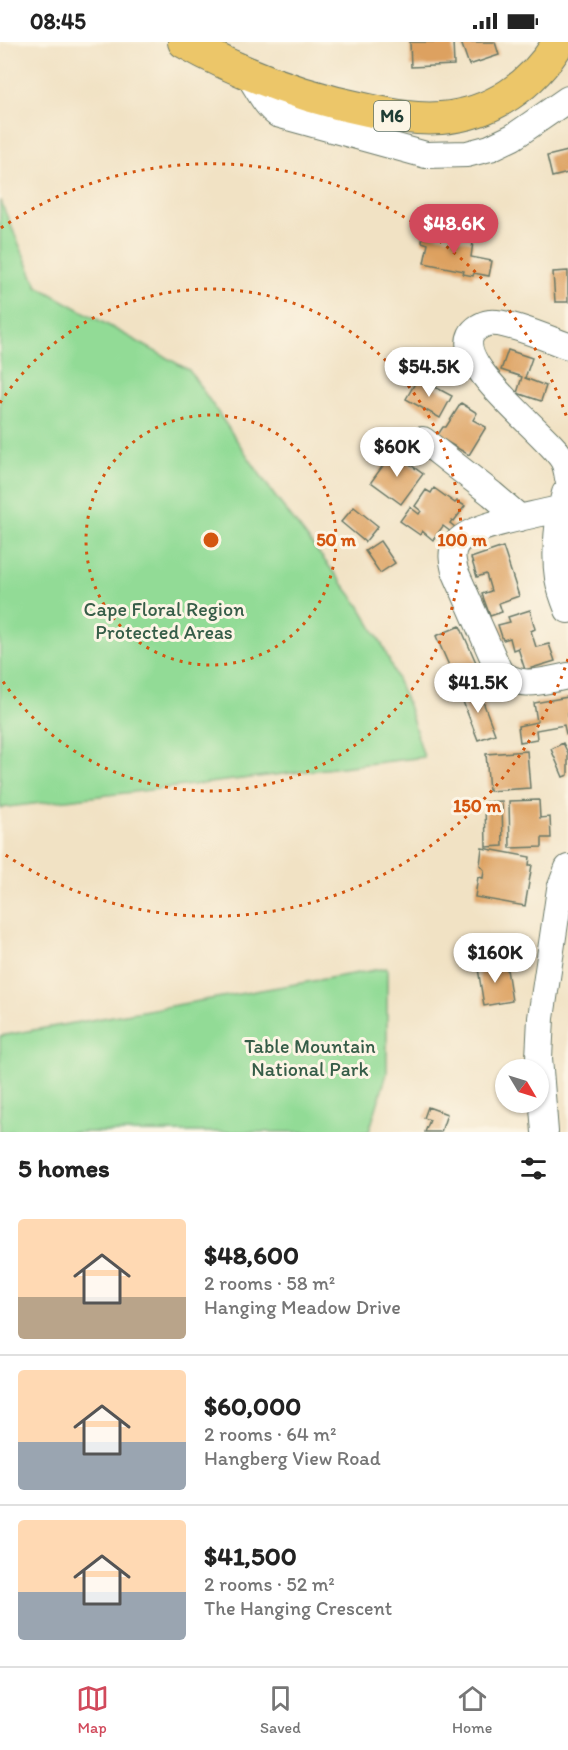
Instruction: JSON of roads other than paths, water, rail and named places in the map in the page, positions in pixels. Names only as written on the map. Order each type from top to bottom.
[{"type":"main road","name":"M6","points":[[184,42],[247,73],[339,104],[396,116],[441,118],[475,111],[501,100],[524,86],[542,68],[559,42]]},
{"type":"street","points":[[247,73],[262,94],[267,106],[277,114],[426,155],[467,154],[490,148],[513,137],[568,99]]},
{"type":"street","points":[[568,346],[504,324],[489,323],[478,327],[471,334],[468,343],[471,354],[490,384],[563,460],[568,478]]},
{"type":"street","points":[[423,440],[520,518]]},
{"type":"street","points":[[568,484],[561,508],[557,570],[568,610]]},
{"type":"street","points":[[561,508],[480,528],[464,535],[455,545],[452,556],[455,571],[499,671],[517,683],[568,676]]},
{"type":"street","points":[[545,1132],[538,1058],[541,1018],[560,889],[568,868]]},
{"type":"park label","name":"Cape Floral Region Protected Areas","points":[[164,620]]},
{"type":"park label","name":"Table Mountain National Park","points":[[310,1058]]}]
